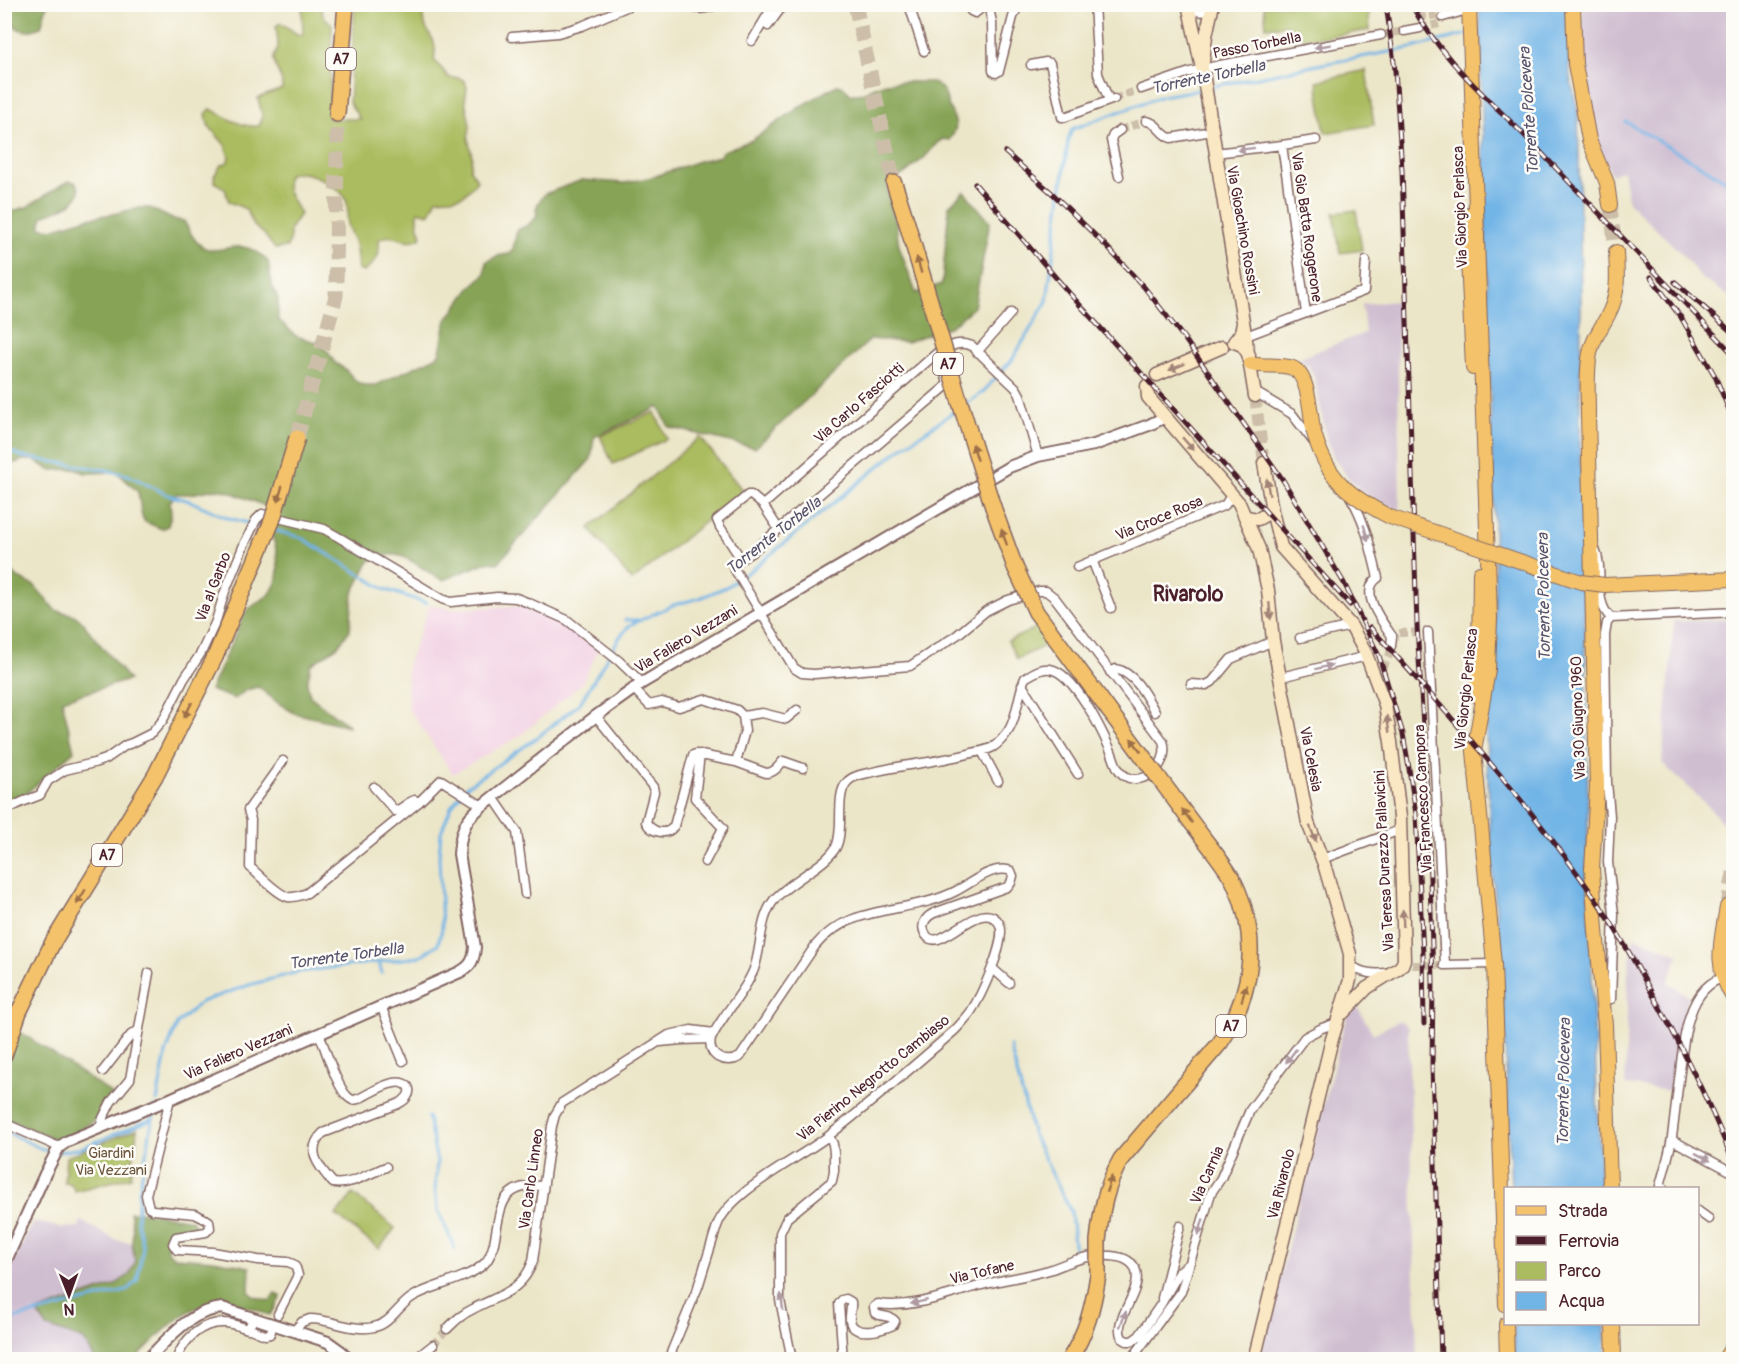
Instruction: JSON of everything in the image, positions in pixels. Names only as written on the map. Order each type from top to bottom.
[{"type":"highway","name":"A7","points":[[337,114],[346,4]]},
{"type":"highway","name":"A7","points":[[894,183],[993,507],[1015,567],[1036,612],[1224,865],[1234,883],[1246,916],[1250,940],[1247,983],[1232,1025],[1121,1159],[1111,1177],[1103,1200],[1098,1242],[1098,1275],[1092,1310],[1085,1330],[1069,1359]]},
{"type":"highway","name":"A7","points":[[4,1055],[19,1012],[53,942],[155,776],[215,657],[272,521],[297,438]]},
{"type":"main road","points":[[1188,4],[1202,72]]},
{"type":"main road","points":[[1573,4],[1575,64],[1589,140],[1607,183],[1610,205]]},
{"type":"main road","points":[[1202,72],[1206,36],[1213,6]]},
{"type":"main road","name":"Via Giorgio Perlasca","points":[[1470,12],[1490,618],[1488,670],[1474,751],[1494,964],[1504,1248]]},
{"type":"main road","name":"Via Gioachino Rossini","points":[[1202,72],[1255,394]]},
{"type":"main road","points":[[1474,751],[1473,706],[1479,661],[1480,548],[1467,237],[1476,188]]},
{"type":"main road","name":"Via 30 Giugno 1960","points":[[1610,1187],[1605,1025],[1592,868],[1597,787],[1588,414],[1589,357],[1596,336],[1610,312],[1616,294],[1618,277],[1616,252]]},
{"type":"main road","points":[[1243,318],[1241,333],[1234,342],[1242,345],[1250,360],[1261,367],[1290,367],[1298,372],[1305,381],[1317,445],[1331,474],[1339,484],[1359,500],[1390,517],[1581,582],[1595,584],[1734,579]]},
{"type":"main road","points":[[1157,375],[1222,347]]},
{"type":"main road","name":"Via Celesia","points":[[1147,386],[1148,397],[1239,503],[1260,551],[1268,590],[1273,641],[1308,823],[1322,859],[1350,954],[1351,965]]},
{"type":"main road","points":[[1264,463],[1280,543]]},
{"type":"main road","points":[[1246,517],[1258,519],[1272,511]]},
{"type":"main road","points":[[1260,551],[1266,541],[1274,539],[1280,543]]},
{"type":"main road","name":"Via Teresa Durazzo Pallavicini","points":[[1280,543],[1292,561],[1351,626],[1367,656],[1386,712],[1400,830],[1404,952],[1403,968],[1380,980]]},
{"type":"main road","points":[[1727,908],[1719,966],[1728,976],[1734,999]]},
{"type":"main road","name":"Via Rivarolo","points":[[1254,1359],[1338,1020],[1350,980],[1351,965]]},
{"type":"main road","name":"Via Rivarolo","points":[[1338,1020],[1360,994],[1380,980]]},
{"type":"main road","points":[[1506,1325],[1507,1359]]},
{"type":"main road","points":[[1613,1325],[1614,1359]]},
{"type":"main road","points":[[1724,1359],[1734,1344]]},
{"type":"street","points":[[512,37],[558,33],[582,26],[633,4]]},
{"type":"street","points":[[686,4],[696,9],[708,9],[718,4]]},
{"type":"street","points":[[752,41],[774,4]]},
{"type":"street","points":[[768,26],[784,4]]},
{"type":"street","points":[[911,4],[911,11],[924,51]]},
{"type":"street","points":[[966,4],[975,13],[979,10],[979,4]]},
{"type":"street","points":[[987,4],[992,22],[993,71],[996,73],[999,70],[1013,17],[1019,4]]},
{"type":"street","points":[[1031,64],[1050,63],[1062,117],[1111,99],[1098,74],[1094,4]]},
{"type":"street","points":[[1188,4],[1199,12],[1206,12],[1213,6]]},
{"type":"street","points":[[1440,19],[1460,12],[1461,4]]},
{"type":"street","points":[[1412,30],[1418,18]]},
{"type":"street","points":[[1192,30],[1201,29],[1206,36]]},
{"type":"street","name":"Passo Torbella","points":[[1141,89],[1190,72],[1202,72],[1220,65],[1381,35]]},
{"type":"street","points":[[1146,121],[1154,123],[1166,136],[1171,138],[1212,131]]},
{"type":"street","points":[[1119,176],[1111,140],[1113,135],[1120,130]]},
{"type":"street","name":"Via Gio Batta Roggerone","points":[[1215,153],[1316,140]]},
{"type":"street","name":"Via Gio Batta Roggerone","points":[[1282,145],[1306,313]]},
{"type":"street","points":[[1246,336],[1364,291],[1366,261]]},
{"type":"street","points":[[1011,313],[980,352],[1020,396],[1038,456]]},
{"type":"street","name":"Via Carlo Fasciotti","points":[[763,505],[938,352],[958,343],[966,343],[980,352]]},
{"type":"street","points":[[713,1036],[745,988],[754,968],[767,916],[775,898],[836,848],[843,788],[849,780],[887,768],[941,760],[993,747],[1007,734],[1025,678],[1037,670],[1050,669],[1066,677],[1096,719],[1119,771],[1130,778],[1139,779],[1155,772],[1164,758],[1166,749],[1163,741],[1055,598],[1046,591],[1008,600],[986,611],[957,635],[910,666],[814,674],[794,668],[732,565],[752,552],[944,388],[948,383],[938,352]]},
{"type":"street","points":[[1255,394],[1292,414],[1307,432],[1359,510],[1378,578],[1371,587],[1371,600],[1394,638]]},
{"type":"street","name":"Via Faliero Vezzani","points":[[59,1147],[100,1127],[460,972],[473,962],[475,947],[459,854],[460,840],[464,824],[471,815],[493,797],[637,686],[1009,467],[1038,456],[1094,445],[1165,417]]},
{"type":"street","name":"Via Croce Rosa","points":[[1077,567],[1225,505],[1232,494]]},
{"type":"street","points":[[741,559],[717,520],[751,495],[763,505],[778,528]]},
{"type":"street","name":"Via al Garbo","points":[[4,811],[40,795],[48,781],[65,770],[106,759],[126,745],[152,733],[163,720],[183,679],[202,649],[216,621],[243,547],[256,520],[262,514],[324,529],[442,599],[451,602],[516,598],[567,620],[619,661],[637,686]]},
{"type":"street","points":[[1590,541],[1599,561],[1601,603],[1611,618],[1734,612]]},
{"type":"street","points":[[1092,560],[1111,608]]},
{"type":"street","points":[[1611,618],[1607,623],[1605,635],[1607,782],[1610,816],[1608,862],[1614,914],[1611,999]]},
{"type":"street","points":[[1300,638],[1351,626]]},
{"type":"street","name":"Via Francesco Campora","points":[[1428,632],[1444,965],[1494,964]]},
{"type":"street","points":[[1191,684],[1206,685],[1212,682],[1232,659],[1273,641]]},
{"type":"street","points":[[1281,677],[1367,656]]},
{"type":"street","points":[[1110,672],[1116,669],[1124,671],[1133,679],[1155,712]]},
{"type":"street","points":[[1022,685],[1078,774]]},
{"type":"street","points":[[637,686],[650,705],[662,702],[679,708],[704,699],[737,710],[742,716],[745,736],[736,762]]},
{"type":"street","points":[[784,731],[786,720],[797,710]]},
{"type":"street","points":[[742,716],[762,713],[786,720]]},
{"type":"street","points":[[596,716],[653,787],[654,792],[646,822],[649,827],[660,832],[668,832],[674,826],[693,755],[700,754],[736,762],[766,773],[771,773],[783,761],[803,768]]},
{"type":"street","points":[[982,751],[998,782]]},
{"type":"street","points":[[700,754],[695,798],[723,828],[705,862]]},
{"type":"street","points":[[283,761],[248,810],[251,820],[250,867],[282,894],[290,897],[307,893],[419,802],[441,780],[482,806]]},
{"type":"street","points":[[374,787],[395,811],[410,801],[419,802]]},
{"type":"street","points":[[493,797],[517,832],[525,894]]},
{"type":"street","points":[[1322,859],[1400,830]]},
{"type":"street","name":"Via Pierino Negrotto Cambiaso","points":[[668,1359],[698,1287],[721,1217],[743,1192],[829,1136],[932,1051],[955,1030],[970,1012],[992,968],[1002,933],[1000,924],[987,915],[977,917],[937,939],[928,937],[924,931],[923,925],[927,918],[934,912],[1007,887],[1013,876],[1008,870],[991,872],[939,899],[854,918],[835,927],[815,946],[740,1058],[727,1061],[718,1058],[712,1052],[710,1044],[713,1036]]},
{"type":"street","points":[[1351,965],[1367,974],[1403,968]]},
{"type":"street","points":[[992,968],[1009,983]]},
{"type":"street","points":[[100,1127],[111,1102],[130,1079],[149,973]]},
{"type":"street","points":[[1662,1187],[1660,1186],[1672,1140],[1685,1028],[1697,999],[1710,983],[1728,976]]},
{"type":"street","points":[[381,1006],[403,1061]]},
{"type":"street","name":"Via Carnia","points":[[1131,1359],[1181,1292],[1210,1193],[1221,1178],[1250,1110],[1305,1037],[1338,1020]]},
{"type":"street","points":[[103,1071],[131,1035],[138,1030]]},
{"type":"street","points":[[319,1034],[342,1090],[349,1098],[358,1099],[389,1084],[399,1083],[404,1084],[410,1094],[407,1099],[398,1104],[322,1133],[314,1145],[316,1161],[333,1183],[339,1184],[386,1167]]},
{"type":"street","name":"Via Carlo Linneo","points":[[447,1329],[463,1314],[511,1291],[525,1278],[533,1261],[552,1126],[562,1103],[657,1043],[713,1036]]},
{"type":"street","points":[[167,1100],[146,1195],[149,1208],[195,1214],[209,1221],[210,1228],[206,1232],[188,1234],[174,1239],[173,1246],[177,1250],[213,1252],[292,1264],[298,1272],[278,1314]]},
{"type":"street","points":[[4,1123],[59,1147],[34,1196],[4,1265]]},
{"type":"street","points":[[792,1359],[780,1300],[780,1233],[787,1218],[831,1181],[834,1170],[834,1153],[829,1136]]},
{"type":"street","points":[[1672,1140],[1734,1173]]},
{"type":"street","points":[[294,1330],[302,1322],[310,1319],[368,1328],[382,1324],[415,1295],[472,1271],[486,1262],[492,1249],[502,1203],[507,1196],[519,1187],[543,1186]]},
{"type":"street","points":[[1699,1212],[1709,1219]]},
{"type":"street","name":"Via Tofane","points":[[1161,1304],[1180,1226]]},
{"type":"street","name":"Via Tofane","points":[[843,1359],[839,1304],[842,1299],[851,1302],[850,1320],[856,1330],[884,1328],[893,1325],[895,1321],[891,1317],[876,1315],[874,1309],[878,1304],[912,1304],[989,1283],[1031,1275],[1085,1258],[1103,1256],[1126,1260],[1135,1269],[1134,1289],[1119,1329],[1122,1338],[1130,1341],[1137,1339],[1180,1271],[1190,1264]]},
{"type":"street","points":[[147,1359],[190,1319],[202,1312],[228,1309],[328,1342],[348,1359]]},
{"type":"street","points":[[250,1329],[254,1317]]},
{"type":"street","points":[[176,1359],[190,1337],[206,1327],[226,1323],[265,1335],[270,1334],[271,1331]]},
{"type":"street","points":[[414,1359],[433,1345]]},
{"type":"shaded area","points":[[1582,5],[1733,5],[1733,299],[1701,278],[1682,254],[1628,202],[1623,170],[1612,175],[1595,140],[1584,68]]},
{"type":"shaded area","points":[[1397,301],[1400,511],[1362,491],[1348,478],[1334,458],[1327,441],[1314,376],[1299,358],[1365,333],[1362,304]]},
{"type":"shaded area","points":[[430,604],[449,609],[519,606],[563,623],[599,649],[581,684],[521,735],[453,774],[408,708],[407,666]]},
{"type":"shaded area","points":[[1734,619],[1733,835],[1708,806],[1662,763],[1674,621]]},
{"type":"shaded area","points":[[1634,937],[1679,954],[1668,983],[1689,996],[1671,1091],[1625,1085],[1628,973]]},
{"type":"shaded area","points":[[1357,1006],[1373,1034],[1400,1020],[1408,1027],[1417,1359],[1259,1360],[1341,1037],[1347,1018]]},
{"type":"shaded area","points":[[33,1221],[61,1228],[79,1227],[81,1221],[116,1240],[132,1243],[135,1262],[129,1275],[113,1286],[80,1298],[47,1327],[84,1340],[95,1359],[5,1360],[5,1275]]},
{"type":"green space","points":[[321,4],[324,16],[332,24],[329,119],[360,119],[349,102],[355,5],[420,5],[424,23],[434,44],[434,59],[448,77],[465,81],[467,88],[465,100],[470,125],[468,138],[472,156],[470,169],[477,180],[468,192],[460,197],[437,199],[429,214],[418,211],[418,223],[422,236],[411,241],[390,237],[379,240],[377,258],[364,272],[358,270],[355,244],[347,223],[346,200],[329,183],[304,174],[289,174],[287,189],[300,214],[290,229],[290,241],[287,247],[275,249],[264,234],[254,226],[246,209],[229,202],[225,189],[215,182],[214,176],[221,165],[227,163],[229,157],[225,145],[208,125],[206,113],[211,109],[240,124],[259,126],[262,116],[258,98],[282,89],[282,82],[274,61],[278,47],[276,26],[281,23],[297,34],[303,35],[302,5]]},
{"type":"green space","points":[[4,5],[47,5],[41,27],[29,31],[20,30],[5,15]]},
{"type":"green space","points":[[1264,5],[1368,5],[1370,30],[1325,37],[1289,39],[1288,25],[1266,27]]},
{"type":"green space","points":[[1366,70],[1374,125],[1325,133],[1317,81]]},
{"type":"green space","points":[[932,82],[939,86],[945,94],[955,122],[955,130],[949,140],[943,139],[938,142],[925,157],[904,174],[887,182],[888,194],[896,223],[899,246],[916,293],[942,284],[949,206],[964,191],[990,222],[974,307],[951,326],[907,342],[871,339],[755,448],[669,427],[659,407],[594,437],[591,459],[498,563],[487,562],[444,580],[404,557],[389,555],[370,560],[353,593],[350,630],[338,646],[311,665],[307,683],[310,696],[349,726],[294,713],[258,687],[246,690],[235,699],[210,690],[246,611],[270,594],[276,583],[277,552],[272,535],[281,512],[227,491],[215,489],[191,494],[176,494],[170,502],[171,514],[168,526],[162,529],[145,522],[138,492],[119,474],[114,472],[86,473],[75,469],[50,470],[34,460],[22,460],[17,463],[5,462],[4,213],[27,207],[69,181],[75,182],[79,188],[79,194],[70,204],[43,216],[40,227],[52,229],[88,218],[137,208],[150,208],[172,219],[184,221],[195,240],[203,247],[214,250],[237,247],[253,250],[268,261],[272,285],[278,299],[278,319],[296,336],[319,343],[335,363],[345,369],[357,382],[363,385],[376,385],[436,357],[440,352],[446,321],[471,287],[485,274],[486,262],[497,256],[509,254],[513,249],[517,230],[528,225],[537,216],[538,203],[545,194],[582,180],[625,183],[653,177],[720,156],[723,151],[752,140],[837,85],[843,86],[850,94],[855,94],[887,83]]},
{"type":"green space","points":[[1356,210],[1362,250],[1340,253],[1334,213]]},
{"type":"green space","points":[[655,412],[667,439],[613,464],[600,436]]},
{"type":"green space","points":[[700,437],[743,491],[632,581],[589,528]]},
{"type":"green space","points":[[5,565],[18,578],[35,586],[55,610],[74,615],[84,623],[129,680],[62,700],[74,751],[20,799],[5,808]]},
{"type":"green space","points":[[1038,627],[1047,645],[1017,659],[1008,641]]},
{"type":"green space","points":[[5,1018],[22,1033],[112,1094],[97,1119],[61,1142],[5,1118]]},
{"type":"green space","name":"Giardini Via Vezzani","points":[[137,1129],[131,1177],[75,1191],[71,1184],[64,1182],[66,1157]]},
{"type":"green space","points":[[353,1194],[395,1228],[379,1249],[336,1215]]},
{"type":"green space","points":[[130,1212],[145,1212],[192,1220],[195,1232],[176,1233],[171,1236],[167,1248],[170,1254],[175,1257],[214,1260],[250,1267],[249,1291],[253,1296],[270,1301],[275,1294],[281,1296],[274,1310],[270,1315],[252,1308],[224,1303],[198,1307],[164,1330],[135,1359],[95,1359],[84,1340],[47,1327],[37,1312],[113,1286],[129,1275],[135,1262]]},
{"type":"water","name":"Torrente Polcevera","points":[[1479,5],[1566,5],[1570,77],[1578,113],[1581,303],[1580,445],[1587,722],[1587,862],[1601,1187],[1511,1187],[1502,974],[1491,854],[1486,733],[1495,638],[1494,524]]},
{"type":"water","points":[[1514,1325],[1605,1325],[1606,1359],[1514,1359]]},
{"type":"waterway","name":"Torrente Torbella","points":[[1209,87],[1412,48],[1467,34]]},
{"type":"waterway","name":"Torrente Torbella","points":[[966,404],[982,393],[1012,360],[1047,301],[1068,141],[1072,129],[1162,96],[1203,89]]},
{"type":"waterway","points":[[1626,122],[1734,185]]},
{"type":"waterway","name":"Torrente Torbella","points":[[157,1101],[166,1053],[177,1024],[201,1002],[249,985],[298,972],[419,957],[438,944],[442,929],[439,856],[441,832],[451,807],[467,786],[538,737],[580,703],[619,638],[630,625],[673,605],[700,598],[726,587],[750,571],[904,446],[958,409]]},
{"type":"waterway","points":[[4,448],[23,457],[128,475],[168,495],[190,501],[228,518],[264,527]]},
{"type":"waterway","points":[[274,530],[302,538],[384,589],[426,603]]},
{"type":"waterway","name":"Torrente Torbella","points":[[625,620],[638,620]]},
{"type":"waterway","points":[[379,963],[382,973]]},
{"type":"waterway","points":[[1010,1046],[1033,1135],[1071,1212],[1075,1254]]},
{"type":"waterway","name":"Torrente Torbella","points":[[4,1321],[126,1291],[137,1281],[143,1247],[137,1220],[139,1191],[155,1107]]},
{"type":"waterway","points":[[428,1117],[437,1162],[435,1189],[438,1210],[455,1249]]},
{"type":"waterway","points":[[59,1152],[81,1148],[153,1119]]},
{"type":"waterway","points":[[4,1131],[52,1152]]},
{"type":"tunnel","points":[[855,4],[894,183]]},
{"type":"tunnel","points":[[1418,18],[1437,15]]},
{"type":"tunnel","points":[[1420,28],[1439,24]]},
{"type":"tunnel","points":[[1381,35],[1404,31]]},
{"type":"tunnel","points":[[1114,99],[1141,89]]},
{"type":"tunnel","points":[[297,438],[336,296],[337,114]]},
{"type":"tunnel","points":[[1120,130],[1146,121]]},
{"type":"tunnel","points":[[1610,205],[1616,252]]},
{"type":"tunnel","points":[[1255,396],[1264,463]]},
{"type":"tunnel","points":[[1399,633],[1428,632]]},
{"type":"tunnel","points":[[1375,678],[1388,659],[1391,646]]},
{"type":"tunnel","points":[[1727,907],[1734,871]]},
{"type":"tunnel","points":[[1412,965],[1444,965]]},
{"type":"tunnel","points":[[433,1345],[447,1329]]},
{"type":"railway","points":[[1386,4],[1395,70],[1402,170],[1417,625],[1428,811],[1433,981],[1432,1066],[1441,1360]]},
{"type":"railway","points":[[1411,4],[1436,42],[1466,77],[1734,355]]},
{"type":"railway","points":[[1005,152],[1053,194],[1144,287],[1184,338],[1283,480],[1344,583],[1379,656],[1403,734],[1407,756],[1416,814],[1424,1024]]},
{"type":"railway","points":[[975,184],[1070,294],[1350,605]]},
{"type":"railway","points":[[1651,277],[1682,319],[1715,376],[1734,422]]},
{"type":"railway","points":[[1675,282],[1734,334]]},
{"type":"railway","points":[[1370,627],[1535,817],[1611,922],[1672,1031],[1705,1097],[1734,1164]]},
{"type":"district","name":"Rivarolo","points":[[1188,594]]}]
